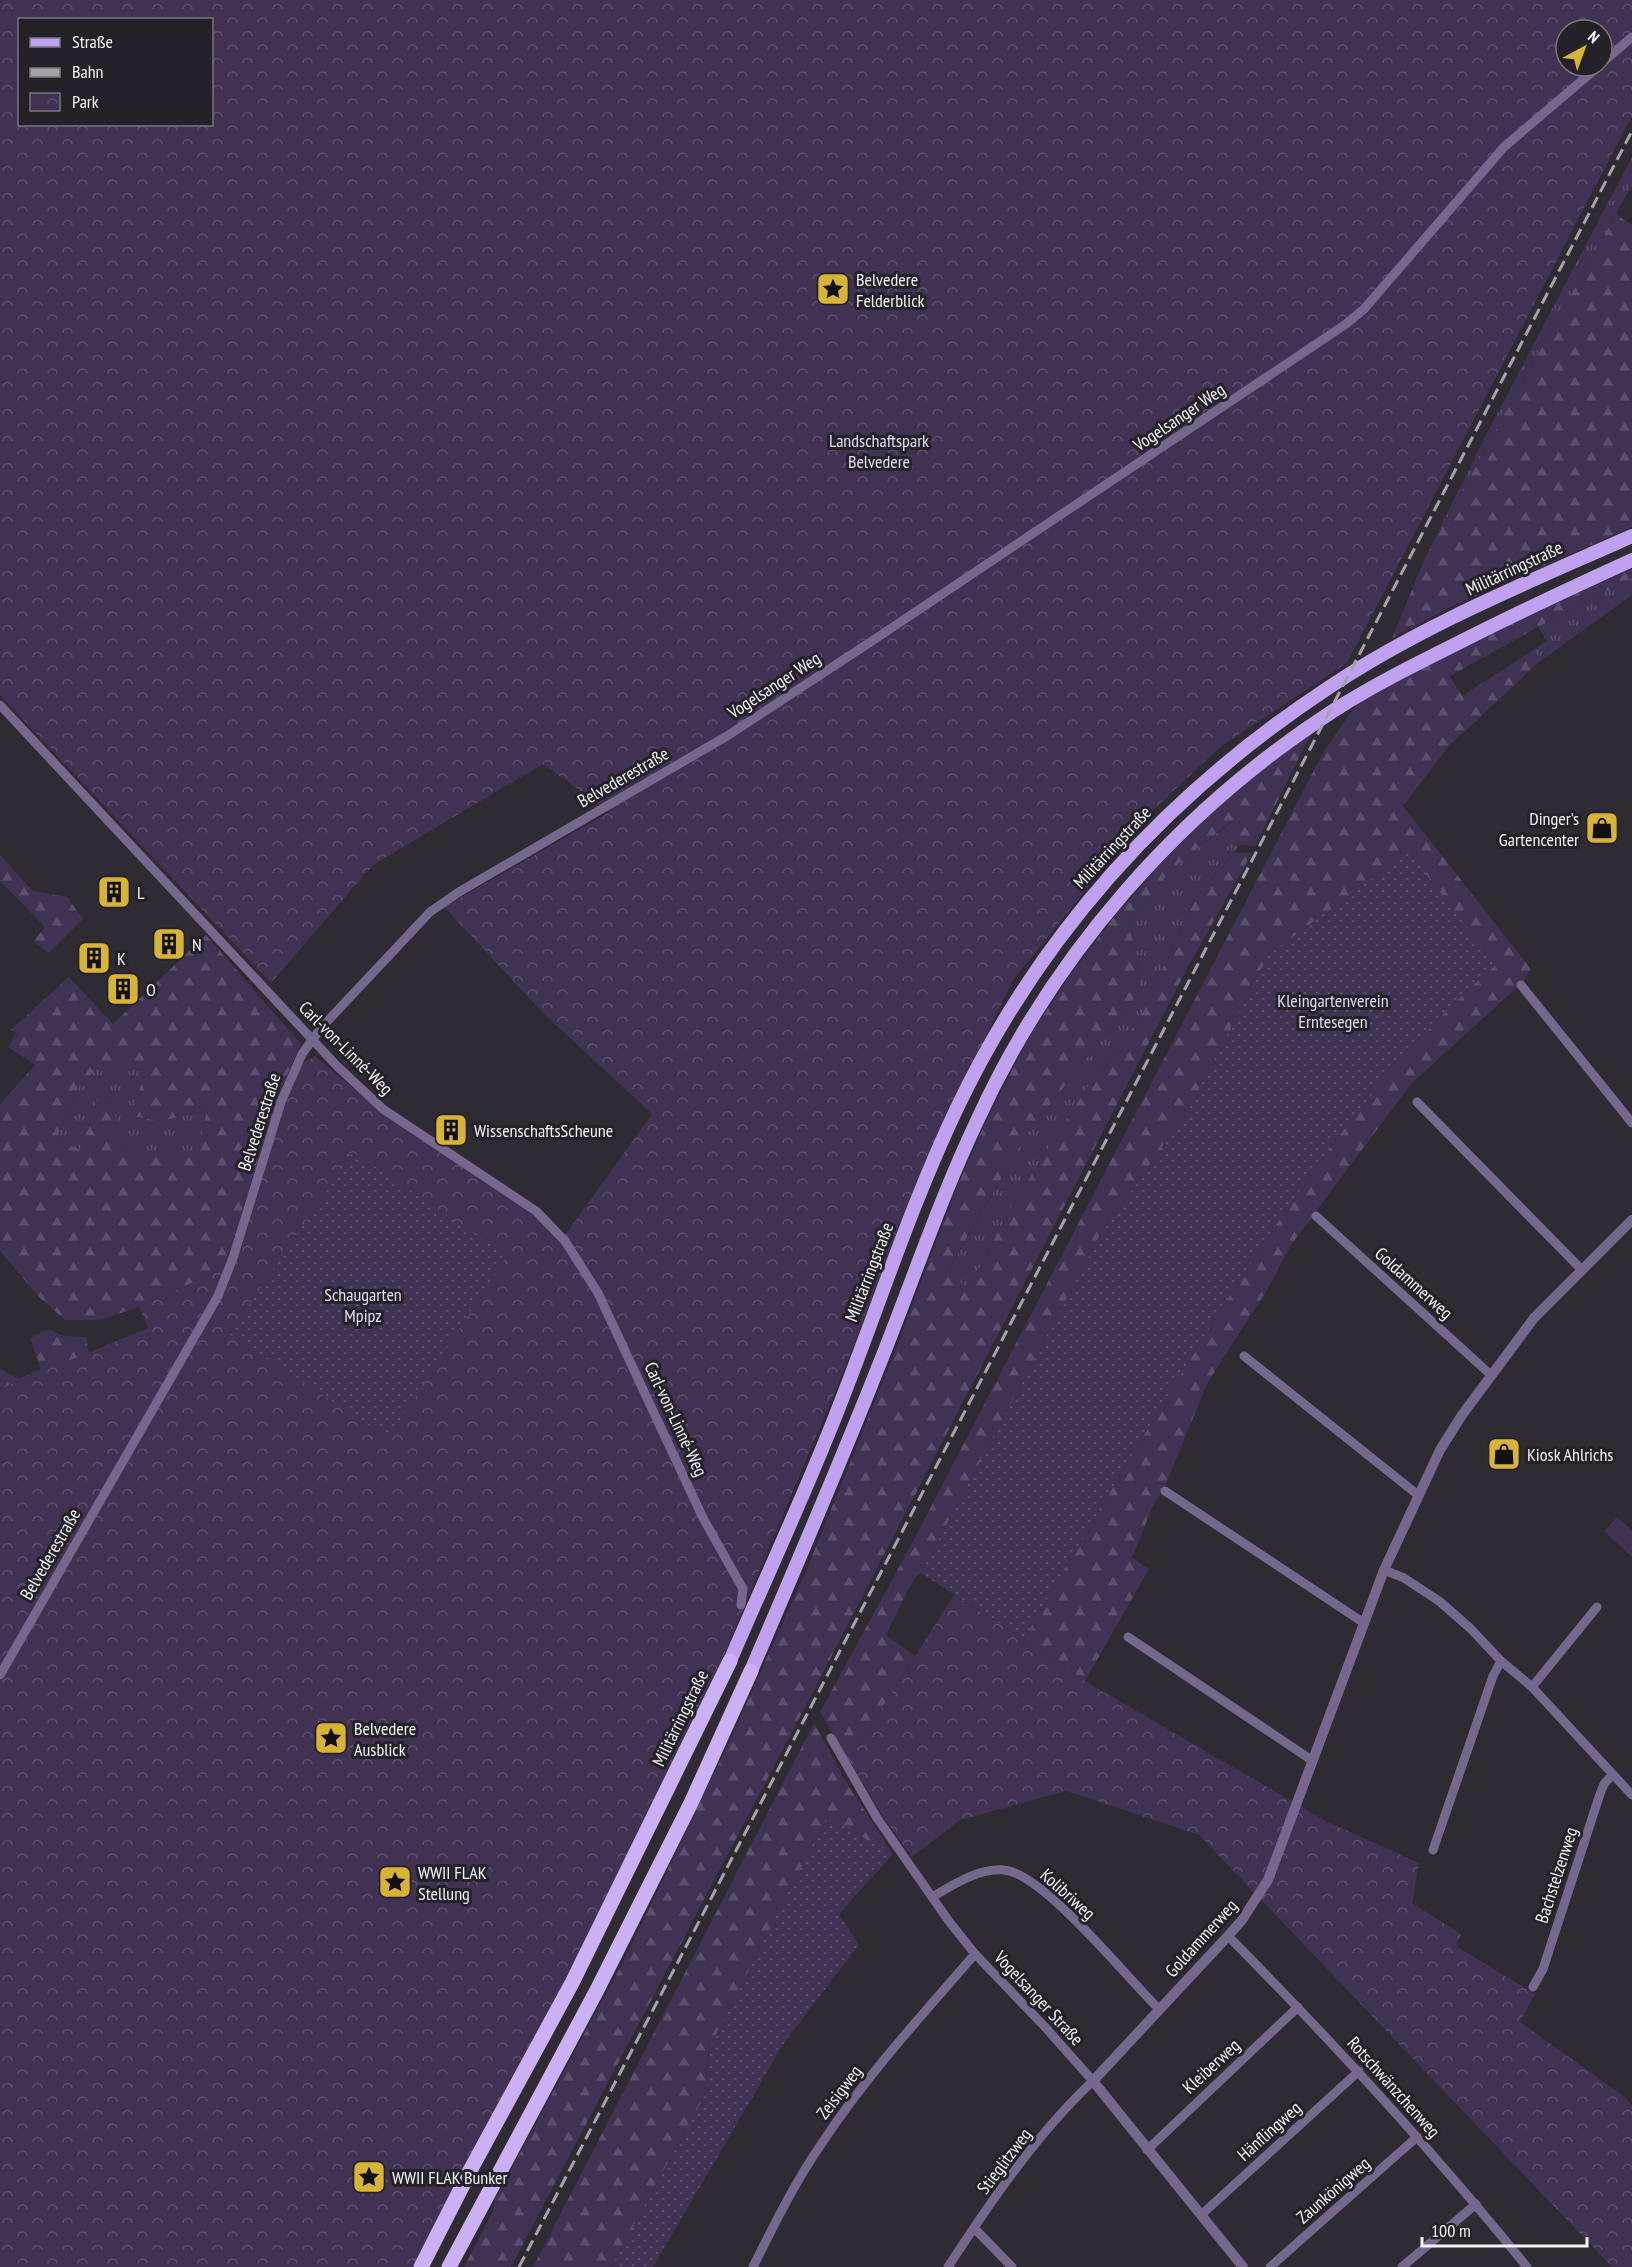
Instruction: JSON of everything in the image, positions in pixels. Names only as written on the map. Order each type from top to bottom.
[{"type":"highway","name":"Militärringstraße","points":[[421,2267],[472,2167],[572,1983],[730,1660]]},
{"type":"highway","points":[[449,2267],[597,1990],[691,1803],[751,1671]]},
{"type":"main road","name":"Militärringstraße","points":[[730,1660],[829,1432],[900,1242],[958,1107],[1022,992],[1077,915],[1110,874],[1142,840],[1204,782],[1263,733],[1329,686],[1397,645],[1632,536]]},
{"type":"main road","points":[[751,1671],[849,1439],[950,1182],[978,1118],[1008,1060],[1040,1006],[1086,940],[1146,868],[1218,798],[1275,752],[1334,710],[1412,665],[1546,599],[1632,561]]},
{"type":"street","name":"Vogelsanger Weg","points":[[1614,53],[1632,37]]},
{"type":"street","name":"Vogelsanger Weg","points":[[728,736],[1346,324],[1364,309],[1504,147],[1585,78]]},
{"type":"street","name":"Carl-von-Linné-Weg","points":[[0,705],[337,1066],[383,1109],[536,1211],[565,1241],[598,1293],[703,1518],[743,1589],[741,1605]]},
{"type":"street","name":"Belvederestraße","points":[[0,1675],[218,1296],[233,1258],[289,1079],[312,1039],[430,912],[467,887],[728,736]]},
{"type":"street","points":[[1521,985],[1632,1122]]},
{"type":"street","points":[[1417,1102],[1581,1269]]},
{"type":"street","name":"Goldammerweg","points":[[1316,1216],[1491,1374]]},
{"type":"street","name":"Goldammerweg","points":[[1093,2081],[1242,1920],[1268,1880],[1384,1570],[1440,1450],[1491,1374],[1534,1318],[1632,1220]]},
{"type":"street","points":[[1244,1356],[1418,1494]]},
{"type":"street","points":[[1165,1491],[1364,1623]]},
{"type":"street","points":[[1384,1570],[1404,1578],[1438,1601],[1471,1629],[1501,1661],[1532,1687],[1612,1775],[1631,1791]]},
{"type":"street","points":[[1532,1687],[1597,1607]]},
{"type":"street","points":[[1128,1637],[1313,1761]]},
{"type":"street","points":[[1433,1850],[1493,1676],[1501,1661]]},
{"type":"street","name":"Vogelsanger Straße","points":[[831,1738],[877,1818],[975,1954],[1093,2081],[1243,2267]]},
{"type":"street","name":"Bachstelzenweg","points":[[1533,1987],[1543,1969],[1599,1797],[1604,1784],[1612,1775]]},
{"type":"street","name":"Kolibriweg","points":[[932,1897],[957,1883],[993,1870],[1006,1870],[1021,1875],[1055,1901],[1159,2009]]},
{"type":"street","name":"Rotschwänzchenweg","points":[[1228,1936],[1359,2071],[1476,2204],[1527,2267]]},
{"type":"street","name":"Zeisigweg","points":[[753,2267],[777,2217],[821,2144],[900,2039],[975,1954]]},
{"type":"street","name":"Kleiberweg","points":[[1147,2150],[1298,2007]]},
{"type":"street","name":"Hänflingweg","points":[[1201,2215],[1359,2071]]},
{"type":"street","name":"Stieglitzweg","points":[[948,2267],[974,2228],[1047,2131],[1093,2081]]},
{"type":"street","name":"Zaunkönigweg","points":[[1270,2267],[1418,2137]]},
{"type":"street","points":[[1402,2267],[1476,2204]]},
{"type":"street","points":[[974,2228],[1012,2267]]},
{"type":"green space","name":"Landschaftspark Belvedere","points":[[0,0],[1632,0],[1632,116],[1347,663],[1220,747],[1143,820],[1013,980],[917,1181],[846,1365],[722,1660],[620,1879],[414,2267],[0,2267],[0,1389],[148,1328],[139,1307],[223,1269],[281,1089],[303,1063],[315,1056],[387,1117],[565,1235],[652,1114],[544,1014],[444,907],[610,812],[543,764],[373,865],[271,983],[0,695]]},
{"type":"green space","points":[[1632,157],[1632,185],[1425,558],[1488,431]]},
{"type":"green space","points":[[1616,214],[1632,225],[1632,527],[1450,607],[1392,638],[1425,558]]},
{"type":"green space","points":[[1632,569],[1632,578],[1450,676],[1462,696],[1535,649],[1538,663],[1449,746],[1403,806],[1531,969],[1524,981],[1411,1084],[1291,1245],[1267,1290],[1208,1382],[1132,1558],[1149,1569],[1085,1681],[1024,1639],[1194,1352],[1308,1179],[1395,1066],[1460,997],[1495,965],[1190,1107],[1099,1237],[921,1573],[914,1578],[886,1635],[915,1656],[849,1760],[820,1712],[910,1547],[1324,751],[1361,698],[1543,608]]},
{"type":"green space","points":[[1632,578],[1632,595],[1538,663],[1535,649],[1547,641],[1538,627]]},
{"type":"green space","points":[[1311,734],[1255,846],[1240,845],[1233,820],[1173,868],[1129,922],[1140,978],[1136,996],[1028,1132],[949,1268],[968,1291],[1007,1214],[1098,1071],[1134,1027],[1145,1009],[1194,900],[1234,853],[1252,853],[1189,965],[812,1694],[511,2267],[464,2267],[492,2213],[495,2199],[622,1964],[731,1738],[809,1564],[894,1354],[956,1189],[992,1108],[1031,1034],[1070,975],[1114,917],[1163,861],[1212,812],[1262,770]]},
{"type":"green space","points":[[1234,820],[1240,845],[1194,900],[1145,1009],[1134,1027],[1098,1071],[1007,1214],[968,1291],[949,1269],[1028,1132],[1136,996],[1140,978],[1129,922],[1173,868]]},
{"type":"green space","name":"Kleingartenverein Erntesegen","points":[[1409,852],[1496,965],[1427,1031],[1395,1066],[1308,1179],[1194,1352],[1024,1639],[921,1573],[1099,1237],[1190,1107],[1269,954]]},
{"type":"green space","points":[[0,855],[33,891],[67,897],[83,919],[49,953],[33,941],[45,927],[0,881]]},
{"type":"green space","points":[[206,935],[301,1044],[281,1089],[223,1269],[139,1307],[100,1320],[65,1320],[41,1299],[0,1251],[0,1104],[35,1065],[8,1047],[16,1033],[11,1030],[69,977],[113,1024]],"holes":[[[103,1064],[135,1064],[143,1077],[132,1116],[161,1121],[207,1110],[198,1153],[129,1153],[116,1136],[115,1097],[99,1096],[80,1150],[56,1139],[80,1084]]]},
{"type":"green space","points":[[103,1064],[135,1064],[143,1077],[133,1116],[161,1121],[207,1110],[198,1153],[129,1153],[116,1136],[114,1097],[99,1096],[80,1151],[56,1139],[80,1084]]},
{"type":"green space","name":"Schaugarten Mpipz","points":[[353,1152],[507,1256],[388,1438],[229,1334]]},
{"type":"green space","points":[[49,1329],[64,1336],[86,1337],[89,1353],[0,1389],[0,1369],[19,1379],[41,1369],[30,1338]]},
{"type":"green space","points":[[1617,1517],[1632,1530],[1632,1557],[1604,1531]]},
{"type":"green space","points":[[954,1595],[1085,1681],[1326,1821],[1419,1863],[1412,1903],[1461,1934],[1456,1946],[1535,1994],[1520,2022],[1625,2097],[1632,2105],[1632,2267],[1612,2267],[1199,1835],[1066,1791],[960,1820],[912,1857],[882,1815],[849,1760]]},
{"type":"green space","points":[[814,1723],[846,1782],[893,1854],[827,1818],[709,2048],[705,2095],[611,2267],[533,2267]]},
{"type":"green space","points":[[827,1817],[893,1854],[839,1914],[859,1945],[784,2043],[653,2267],[611,2267],[705,2095],[709,2048]]},
{"type":"railway","points":[[519,2267],[1632,131]]},
{"type":"place","name":"Belvedere Felderblick","points":[[833,289]]},
{"type":"place","name":"Dinger's Gartencenter","points":[[1602,828]]},
{"type":"place","name":"L","points":[[114,892]]},
{"type":"place","name":"N","points":[[169,944]]},
{"type":"place","name":"K","points":[[94,958]]},
{"type":"place","name":"O","points":[[123,989]]},
{"type":"place","name":"WissenschaftsScheune","points":[[451,1130]]},
{"type":"place","name":"Kiosk Ahlrichs","points":[[1504,1454]]},
{"type":"place","name":"Belvedere Ausblick","points":[[331,1738]]},
{"type":"place","name":"WWII FLAK Stellung","points":[[395,1882]]},
{"type":"place","name":"WWII FLAK Bunker","points":[[369,2177]]}]
